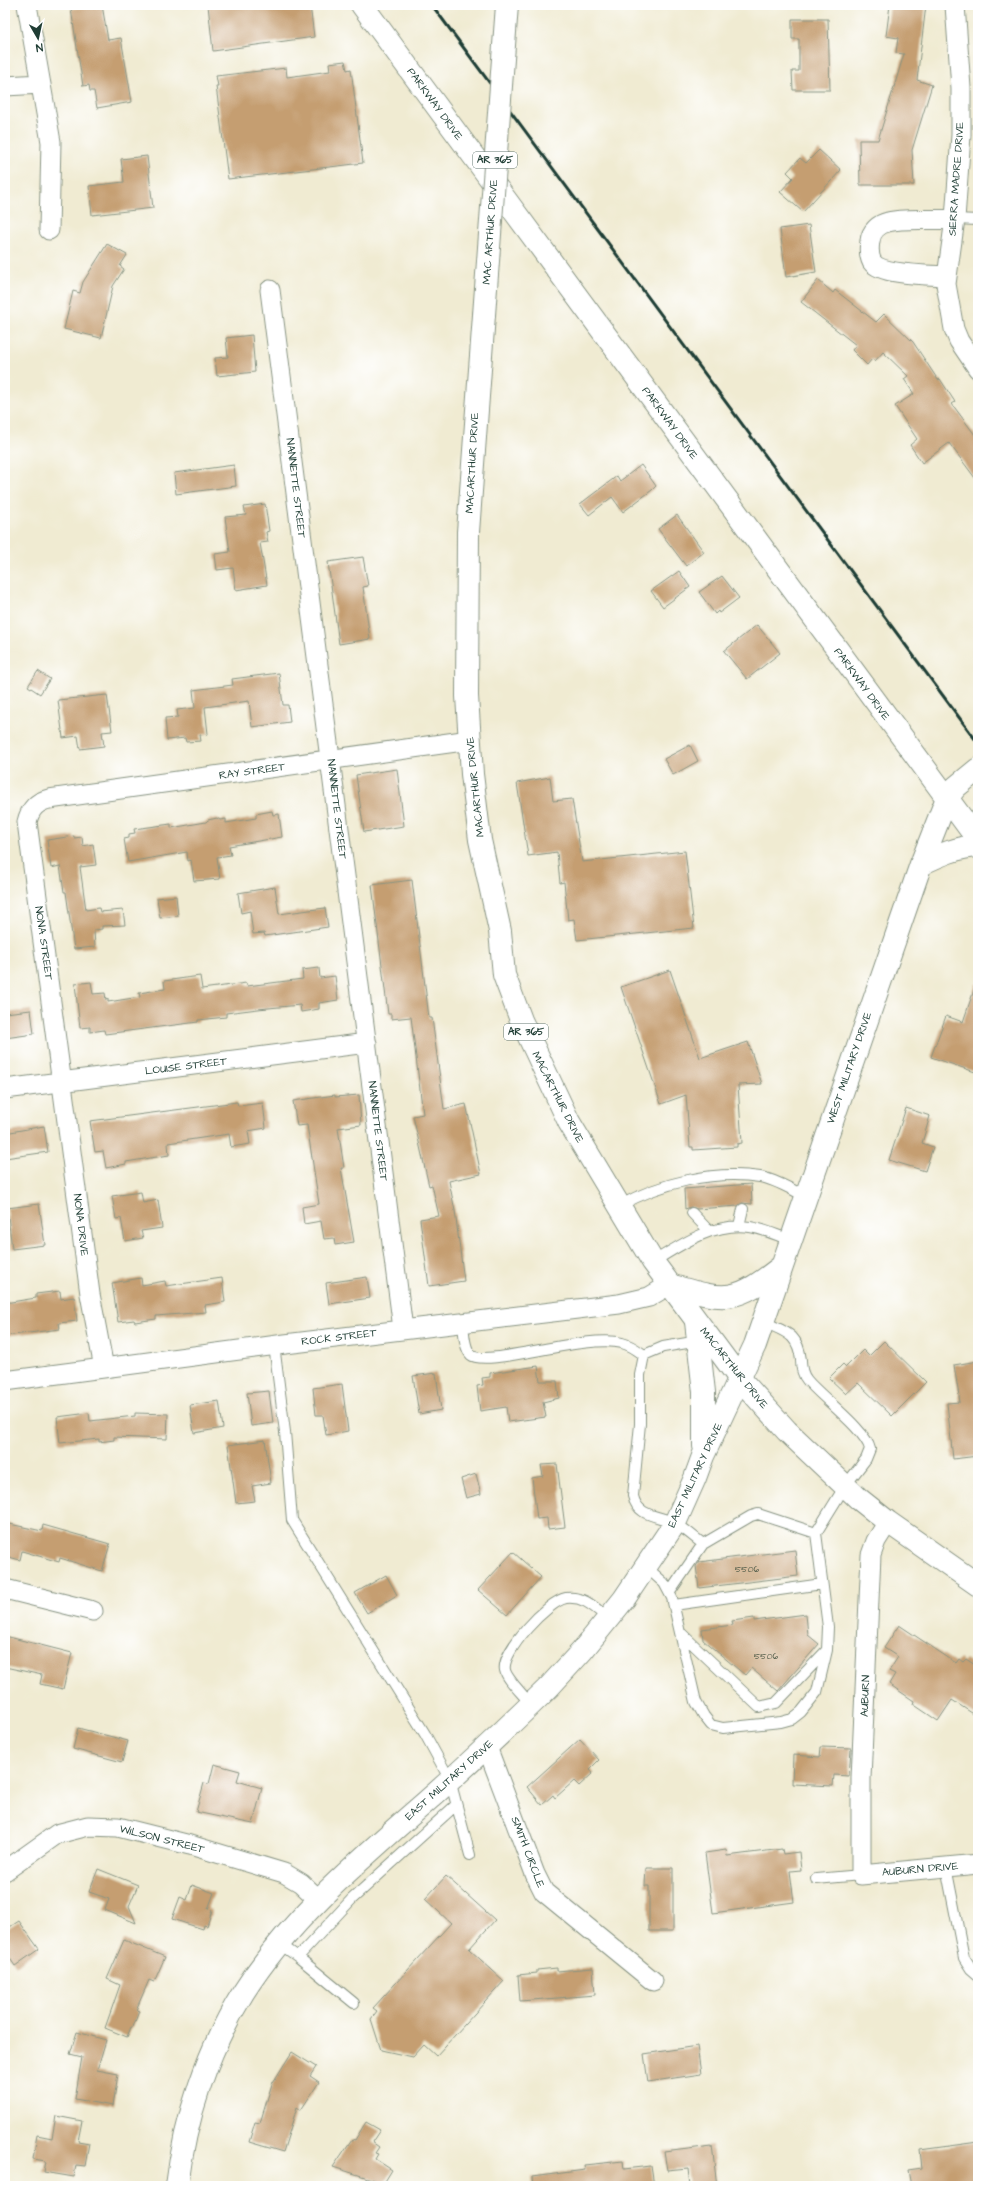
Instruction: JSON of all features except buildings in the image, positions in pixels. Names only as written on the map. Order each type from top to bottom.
[{"type":"street","points":[[27,5],[51,142],[49,230]]},
{"type":"street","name":"PARKWAY DRIVE","points":[[362,5],[978,840]]},
{"type":"street","name":"MAC ARTHUR DRIVE","points":[[484,315],[507,5]]},
{"type":"street","name":"SIERRA MADRE DRIVE","points":[[955,5],[961,88],[961,135],[955,219],[946,276],[949,307],[954,329],[959,341],[978,369]]},
{"type":"street","points":[[5,86],[41,84]]},
{"type":"street","points":[[946,276],[887,271],[872,262],[870,254],[870,239],[874,230],[888,222],[955,219]]},
{"type":"street","name":"NANNETTE STREET","points":[[270,290],[403,1329]]},
{"type":"street","name":"MACARTHUR DRIVE","points":[[484,315],[468,532],[467,696],[472,774],[480,840],[500,931],[504,975],[521,1020],[551,1088],[569,1122],[652,1262],[669,1285],[698,1331],[787,1431],[845,1486],[888,1522],[978,1585]]},
{"type":"street","name":"RAY STREET","points":[[34,806],[41,801],[50,799],[330,758],[470,740]]},
{"type":"street","name":"WEST MILITARY DRIVE","points":[[740,1379],[764,1322],[805,1196],[921,864],[947,798],[956,787],[978,769]]},
{"type":"street","name":"NONA STREET","points":[[34,806],[29,814],[27,822],[62,1081]]},
{"type":"street","points":[[921,864],[964,846],[978,846]]},
{"type":"street","name":"LOUISE STREET","points":[[5,1089],[367,1043]]},
{"type":"street","name":"NONA DRIVE","points":[[62,1081],[90,1294],[104,1368]]},
{"type":"street","points":[[669,1285],[716,1297],[736,1295],[756,1287],[782,1266]]},
{"type":"street","name":"ROCK STREET","points":[[5,1381],[274,1345],[619,1304],[645,1298],[669,1285]]},
{"type":"street","points":[[698,1331],[704,1392],[704,1456]]},
{"type":"street","name":"EAST MILITARY DRIVE","points":[[177,2186],[189,2120],[201,2081],[219,2040],[243,1994],[280,1944],[319,1900],[487,1747],[582,1651],[609,1619],[675,1523],[740,1379]]},
{"type":"street","name":"AUBURN","points":[[862,1875],[861,1778],[871,1555],[876,1541],[888,1522]]},
{"type":"street","points":[[5,1589],[93,1611]]},
{"type":"street","name":"SMITH CIRCLE","points":[[487,1747],[544,1892],[653,1982]]},
{"type":"street","name":"WILSON STREET","points":[[5,1871],[57,1834],[88,1826],[118,1827],[190,1845],[284,1873],[302,1883],[319,1900]]},
{"type":"street","name":"AUBURN DRIVE","points":[[862,1875],[978,1864]]},
{"type":"lane","points":[[955,219],[978,220]]},
{"type":"lane","points":[[619,1206],[653,1188],[686,1180],[730,1176],[761,1177],[805,1196]]},
{"type":"lane","points":[[739,1226],[743,1209]]},
{"type":"lane","points":[[692,1213],[709,1231]]},
{"type":"lane","points":[[652,1262],[709,1231],[739,1226],[751,1227],[791,1240]]},
{"type":"lane","points":[[645,1566],[664,1583],[670,1592],[699,1710],[711,1725],[723,1728],[781,1722],[792,1719],[801,1712],[817,1692],[827,1650],[828,1627],[816,1534],[845,1486],[866,1460],[870,1453],[870,1446],[864,1436],[806,1379],[802,1370],[800,1350],[796,1340],[787,1333],[764,1322]]},
{"type":"lane","points":[[463,1323],[467,1348],[472,1356],[477,1358],[493,1358],[578,1342],[601,1340],[621,1342],[631,1346],[644,1355]]},
{"type":"lane","points":[[644,1355],[698,1331]]},
{"type":"lane","points":[[274,1345],[285,1432],[292,1520],[425,1734],[450,1780],[470,1856]]},
{"type":"lane","points":[[644,1355],[640,1375],[640,1424],[633,1496],[641,1511],[651,1516],[675,1523],[703,1544]]},
{"type":"lane","points":[[670,1592],[703,1544],[751,1516],[758,1514],[816,1534]]},
{"type":"lane","points":[[674,1605],[822,1584]]},
{"type":"lane","points":[[531,1704],[508,1676],[505,1668],[512,1648],[534,1622],[558,1601],[567,1598],[588,1601],[609,1619]]},
{"type":"lane","points":[[680,1632],[760,1707],[776,1703],[827,1650]]},
{"type":"lane","points":[[298,1957],[352,1898],[456,1805]]},
{"type":"lane","points":[[946,1867],[964,1958],[971,1969],[978,1975]]},
{"type":"lane","points":[[816,1879],[862,1875]]},
{"type":"lane","points":[[280,1944],[298,1957],[354,2004]]},
{"type":"railway","points":[[432,5],[978,743]]}]
